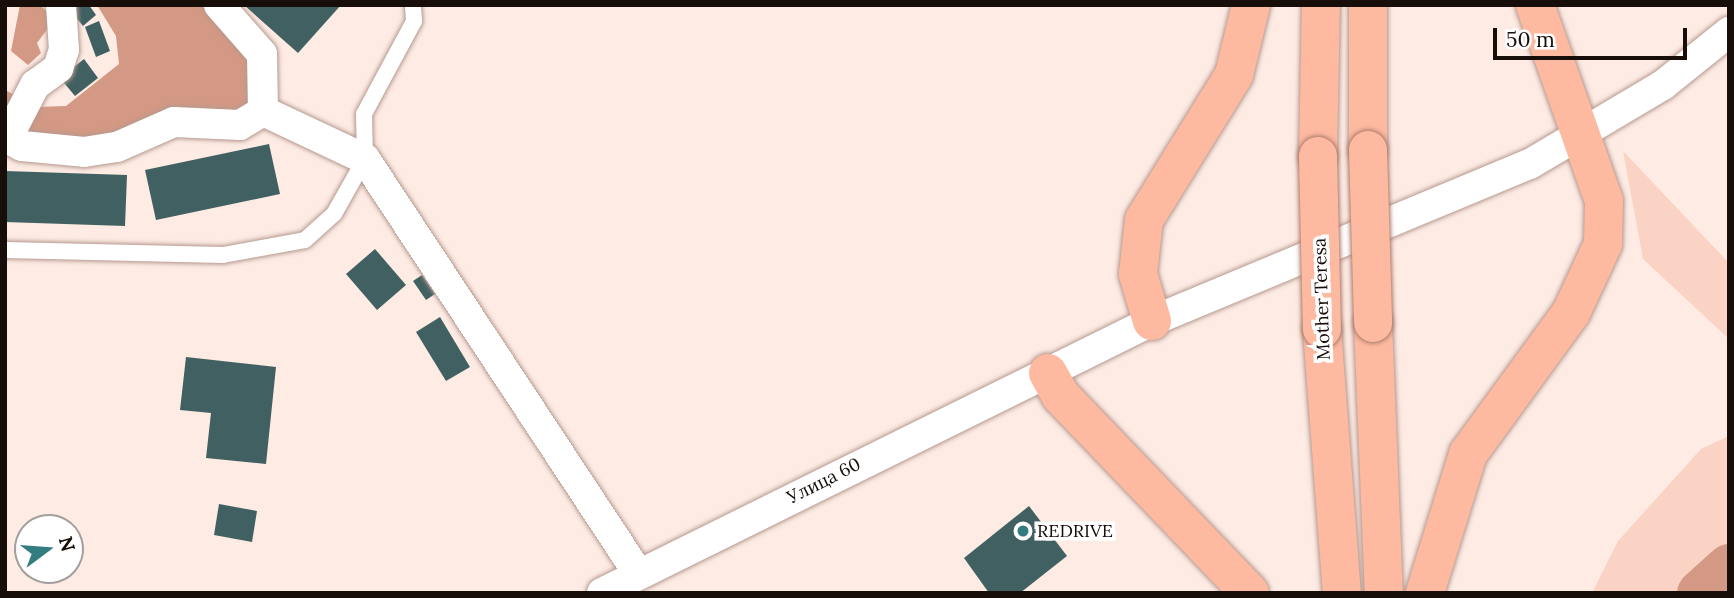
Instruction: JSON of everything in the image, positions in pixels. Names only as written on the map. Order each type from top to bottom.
[{"type":"highway","points":[[1152,321],[1138,274],[1144,220],[1234,75],[1251,5]]},
{"type":"highway","name":"Mother Teresa","points":[[1321,5],[1318,156],[1322,329],[1342,593]]},
{"type":"highway","points":[[1368,5],[1368,150],[1384,593]]},
{"type":"highway","points":[[1425,593],[1468,454],[1571,313],[1603,244],[1604,201],[1535,5]]},
{"type":"highway","points":[[1048,373],[1060,395],[1250,593]]},
{"type":"street","points":[[61,5],[64,50],[58,68],[27,97],[6,137],[22,146],[83,152],[117,147],[174,122],[240,125],[263,111]]},
{"type":"street","points":[[219,5],[262,54],[263,111]]},
{"type":"street","name":"Улица 60","points":[[602,593],[1152,321],[1530,164],[1662,85],[1729,33]]},
{"type":"street","points":[[263,111],[365,159],[638,573]]},
{"type":"lane","points":[[5,250],[223,255],[305,240],[334,214],[365,159],[364,114],[414,21],[412,5]]},
{"type":"shaded area","points":[[20,5],[40,5],[48,13],[49,27],[37,43],[41,53],[28,65],[11,51]]},
{"type":"shaded area","points":[[97,5],[200,5],[235,32],[251,67],[253,108],[97,146],[5,131],[5,90],[36,107],[66,106],[119,64],[116,36]]},
{"type":"shaded area","points":[[1623,151],[1729,263],[1729,339],[1643,259]]},
{"type":"shaded area","points":[[1729,436],[1729,593],[1592,593],[1618,541],[1701,449]]},
{"type":"building","points":[[66,5],[89,5],[96,15],[83,26]]},
{"type":"building","points":[[244,5],[341,5],[298,53]]},
{"type":"building","points":[[99,21],[110,51],[96,57],[85,27]]},
{"type":"building","points":[[84,59],[98,78],[75,96],[60,78]]},
{"type":"building","points":[[269,144],[280,194],[156,220],[145,170]]},
{"type":"building","points":[[5,171],[127,175],[125,226],[5,222]]},
{"type":"building","points":[[375,249],[406,285],[377,310],[346,274]]},
{"type":"building","points":[[422,275],[435,294],[426,300],[413,281]]},
{"type":"building","points":[[440,317],[470,367],[446,381],[416,332]]},
{"type":"building","points":[[186,357],[276,367],[266,464],[206,458],[211,413],[180,410]]},
{"type":"building","points":[[219,504],[257,511],[252,542],[214,535]]},
{"type":"building","name":"REDRIVE","points":[[1029,506],[1067,556],[1020,593],[989,593],[964,558]]},
{"type":"waterway","points":[[1700,593],[1729,567]]},
{"type":"place","name":"REDRIVE","points":[[1023,531]]}]
